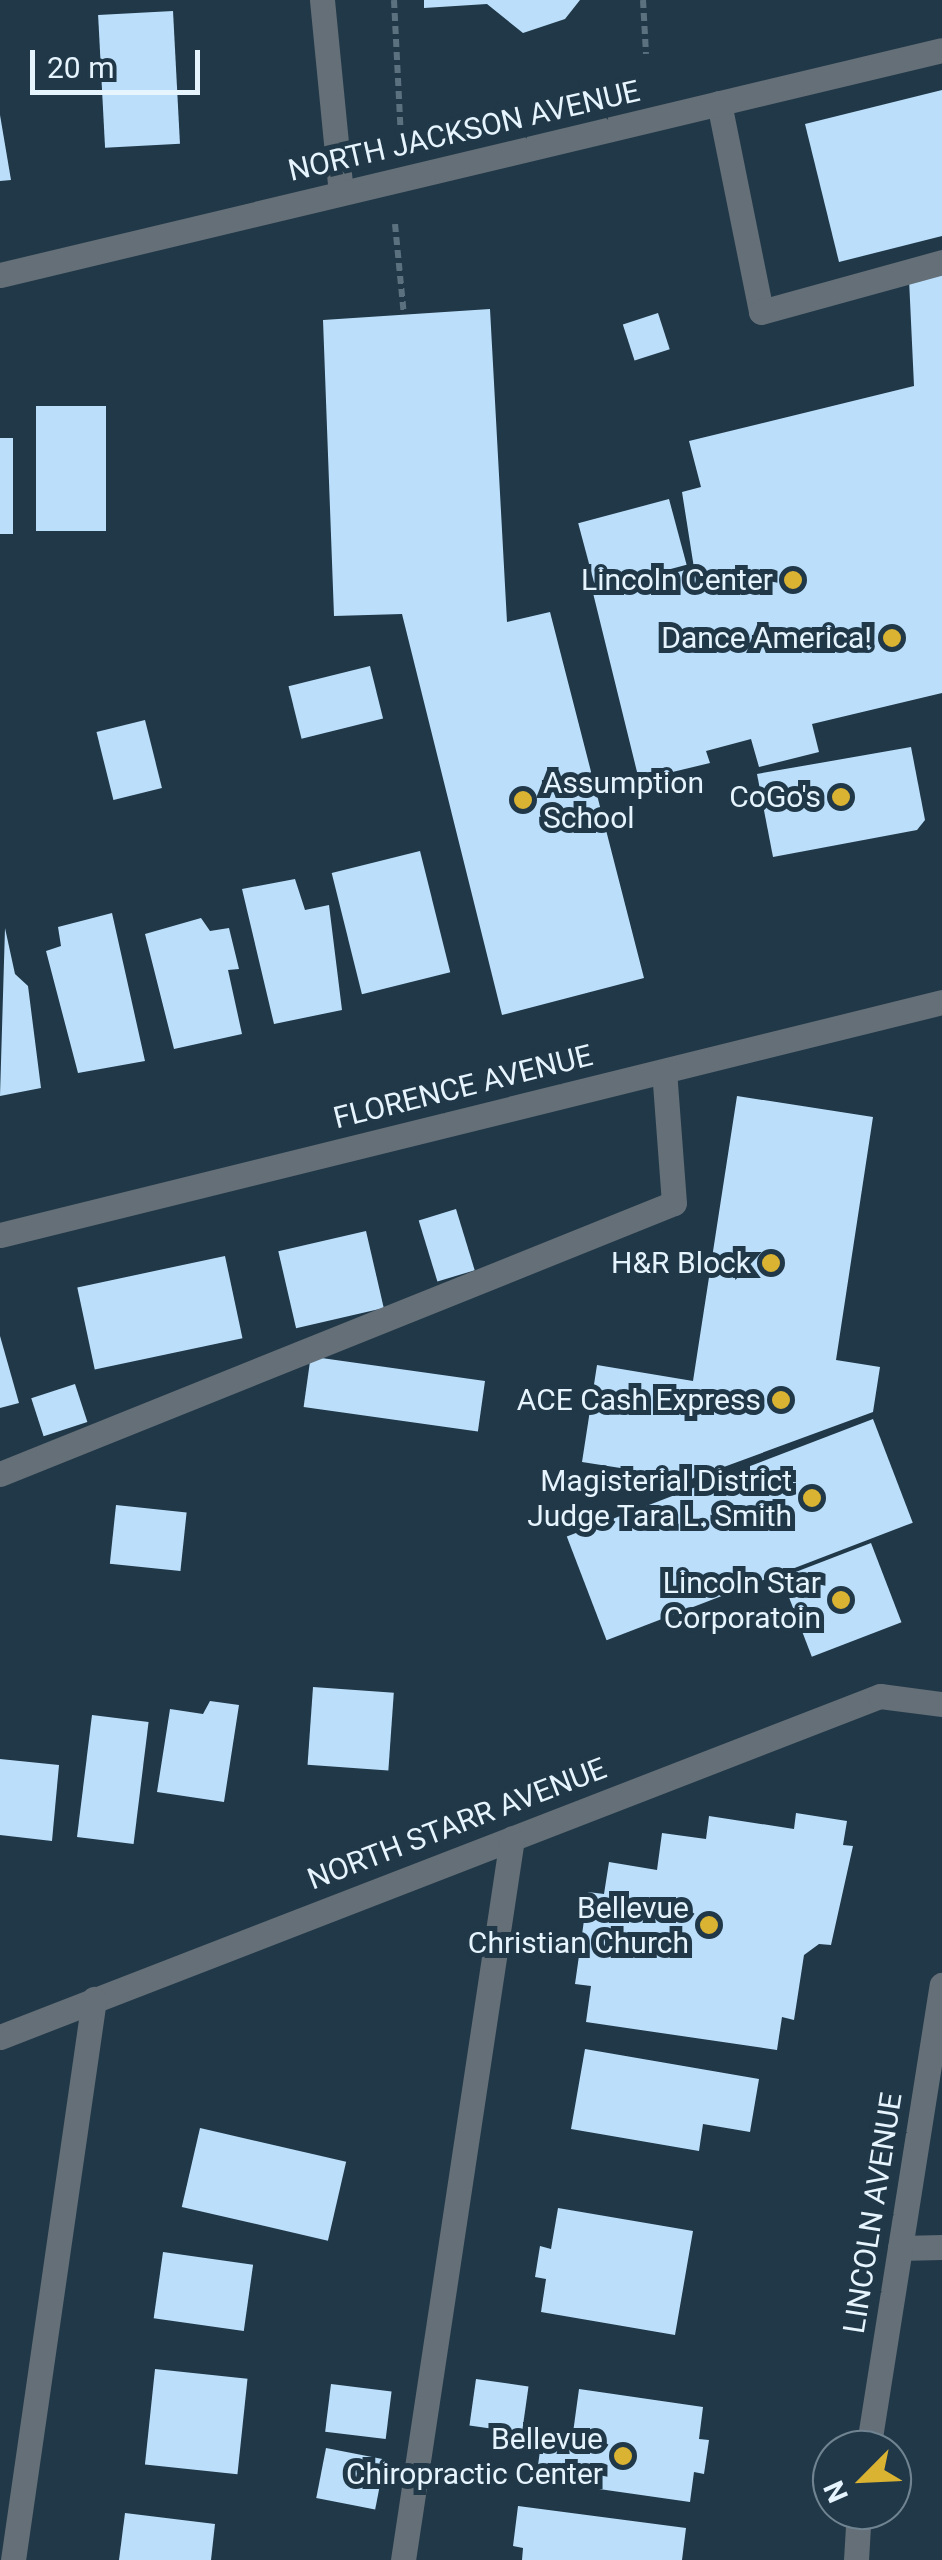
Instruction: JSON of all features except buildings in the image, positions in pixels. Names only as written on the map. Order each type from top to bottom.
[{"type":"street","points":[[322,0],[342,192]]},
{"type":"street","name":"NORTH JACKSON AVENUE","points":[[0,274],[942,50]]},
{"type":"street","points":[[720,103],[761,312],[942,262]]},
{"type":"street","name":"FLORENCE AVENUE","points":[[0,1235],[942,1002]]},
{"type":"street","points":[[0,1474],[674,1203],[664,1071]]},
{"type":"street","name":"NORTH STARR AVENUE","points":[[0,2036],[880,1696],[942,1704]]},
{"type":"street","points":[[403,2560],[512,1838]]},
{"type":"street","name":"LINCOLN AVENUE","points":[[871,2430],[900,2248],[930,2134],[942,1985]]},
{"type":"street","points":[[13,2560],[94,1999]]},
{"type":"street","points":[[900,2248],[942,2247]]},
{"type":"street","points":[[856,2560],[858,2530]]},
{"type":"path","points":[[394,0],[404,178]]},
{"type":"path","points":[[643,0],[646,54]]},
{"type":"path","points":[[400,278],[404,314]]},
{"type":"place","name":"Lincoln Center","points":[[793,580]]},
{"type":"place","name":"Dance America!","points":[[892,638]]},
{"type":"place","name":"CoGo's","points":[[841,797]]},
{"type":"place","name":"Assumption School","points":[[523,800]]},
{"type":"place","name":"H&R Block","points":[[771,1263]]},
{"type":"place","name":"ACE Cash Express","points":[[781,1400]]},
{"type":"place","name":"Magisterial District Judge Tara L. Smith","points":[[812,1498]]},
{"type":"place","name":"Lincoln Star Corporatoin","points":[[841,1600]]},
{"type":"place","name":"Bellevue Christian Church","points":[[709,1925]]},
{"type":"place","name":"Bellevue Chiropractic Center","points":[[623,2456]]}]
